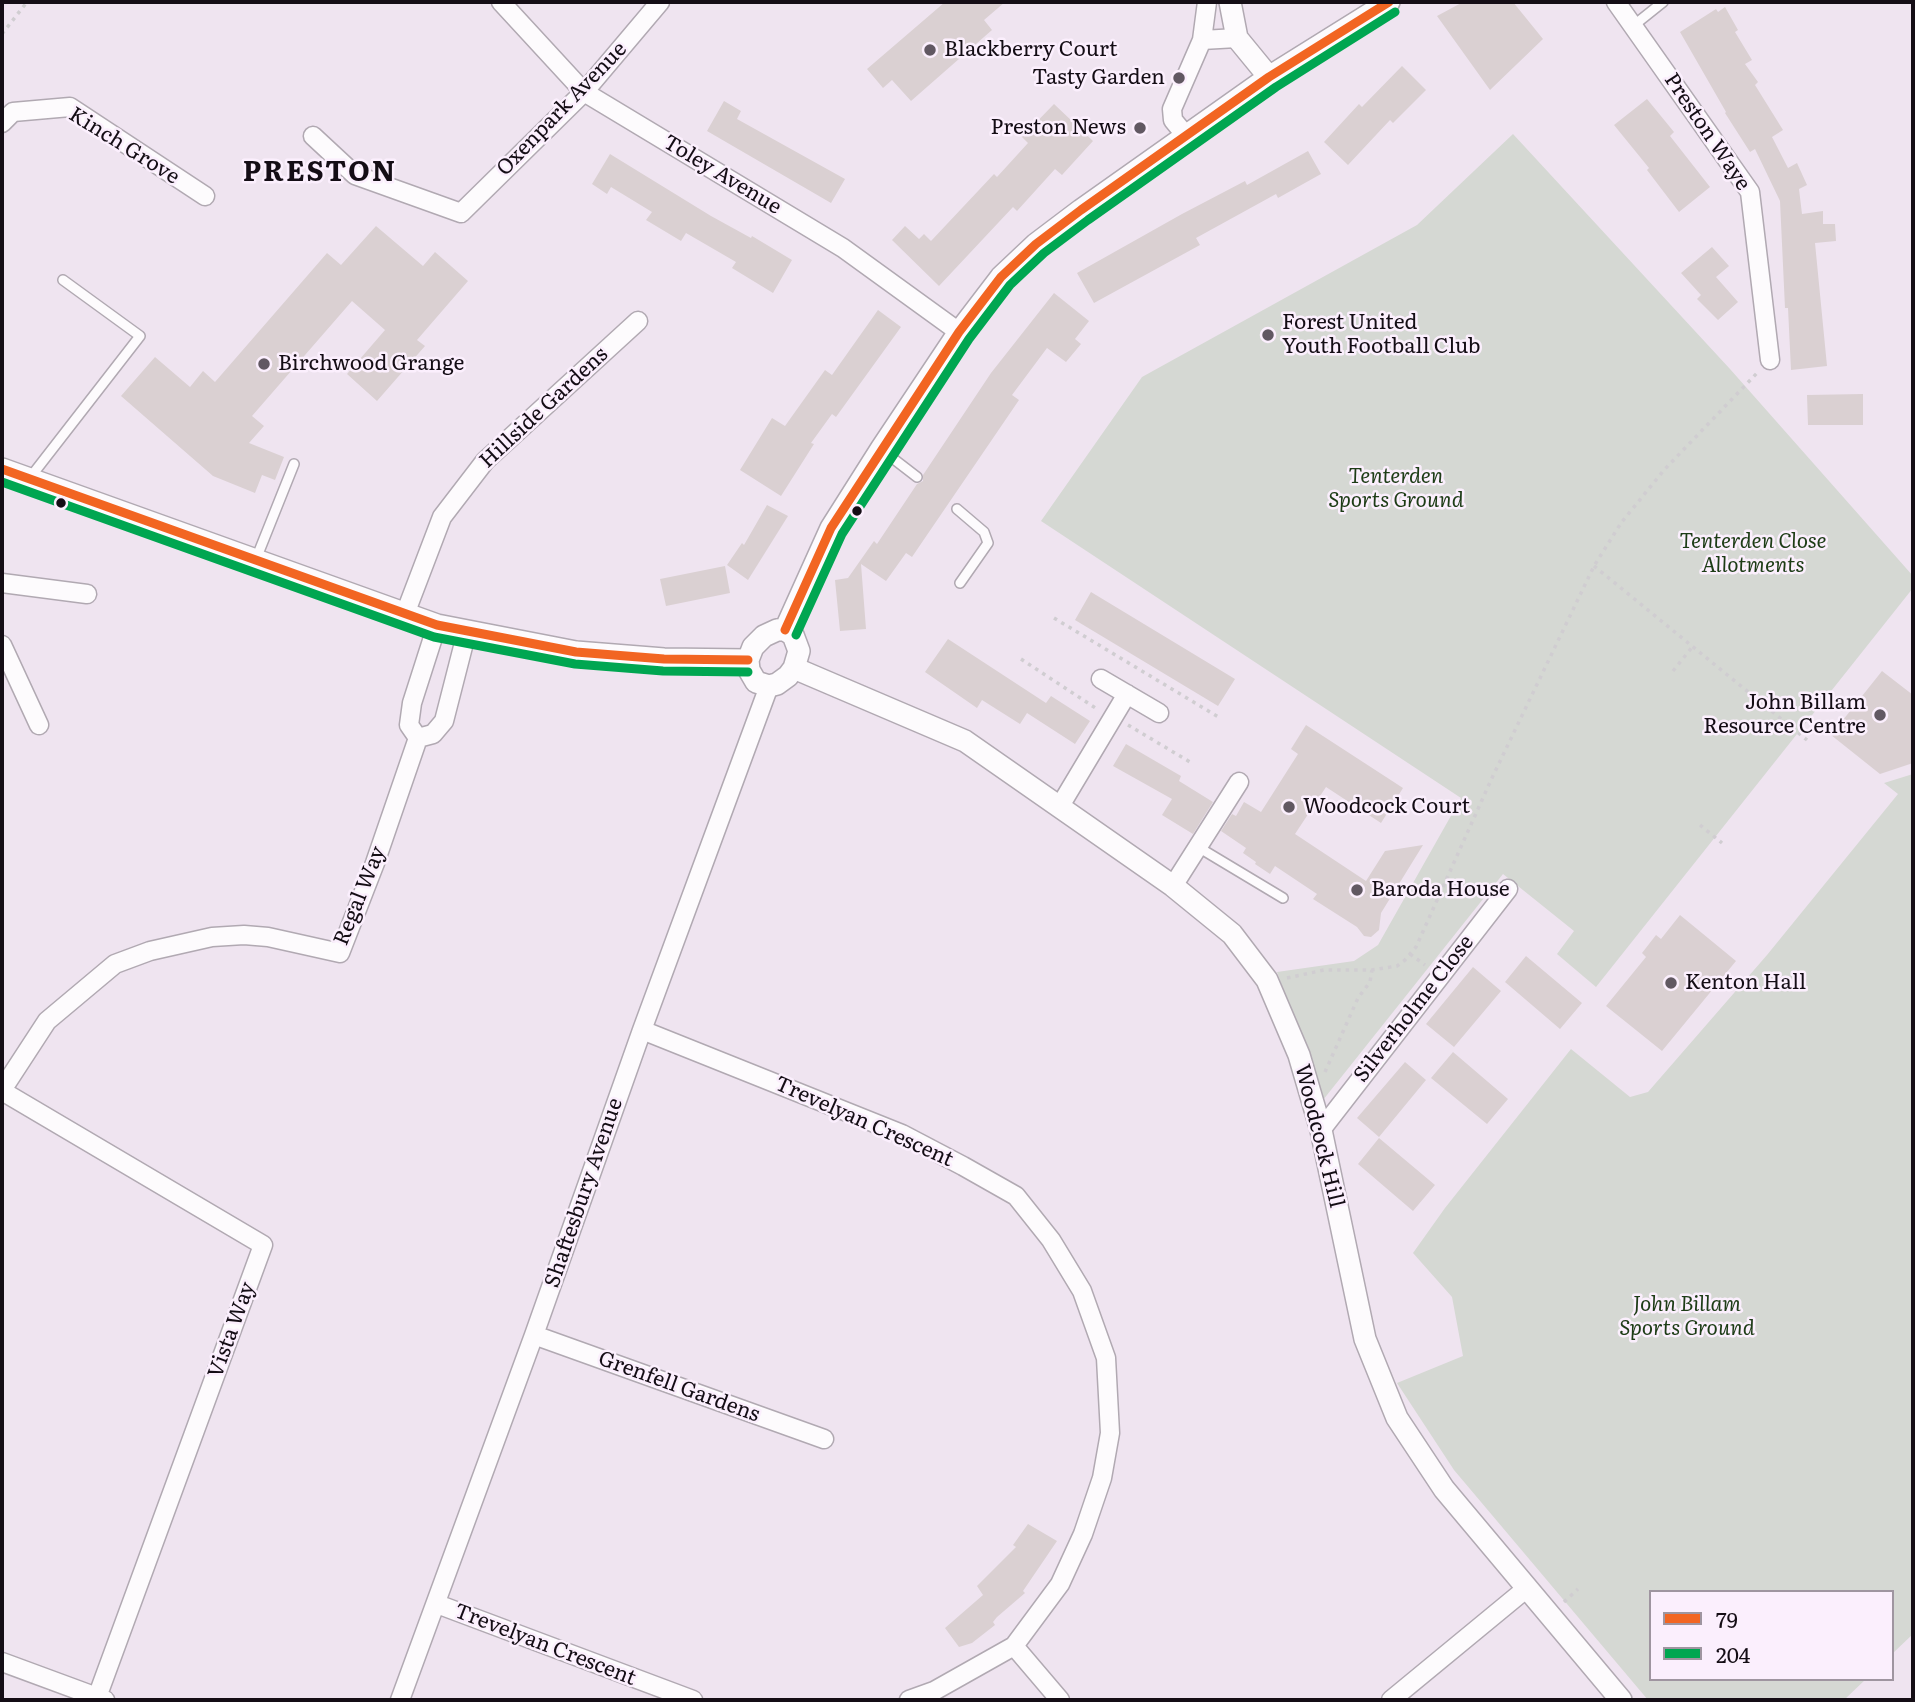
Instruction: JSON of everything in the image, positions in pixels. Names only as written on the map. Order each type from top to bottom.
[{"type":"street","name":"Toley Avenue","points":[[501,2],[584,92],[843,248],[959,332]]},
{"type":"street","name":"Oxenpark Avenue","points":[[313,136],[355,174],[461,213],[584,92],[660,2]]},
{"type":"street","points":[[1187,136],[1173,120],[1172,109],[1202,40],[1207,2]]},
{"type":"street","points":[[1230,2],[1237,38],[1269,77]]},
{"type":"street","points":[[785,630],[831,528],[959,332],[1001,277],[1036,244],[1269,77],[1389,2]]},
{"type":"street","name":"Preston Waye","points":[[1616,2],[1750,192],[1770,360]]},
{"type":"street","points":[[1202,40],[1237,38]]},
{"type":"street","name":"Kinch Grove","points":[[2,123],[13,113],[70,107],[205,196]]},
{"type":"street","name":"Hillside Gardens","points":[[405,614],[442,517],[485,461],[638,321]]},
{"type":"street","points":[[2,469],[437,625],[576,652],[664,659],[748,660]]},
{"type":"street","points":[[2,583],[87,594]]},
{"type":"street","points":[[437,625],[412,703],[409,726],[418,738],[433,734],[444,721],[467,631]]},
{"type":"street","points":[[777,630],[785,630],[793,635],[799,650],[794,668],[788,676],[769,686],[756,682],[749,670],[748,660],[753,647],[764,636],[777,630]]},
{"type":"street","points":[[2,645],[39,725]]},
{"type":"street","name":"Woodcock Hill","points":[[794,668],[965,741],[1173,886],[1231,934],[1266,980],[1299,1055],[1321,1130],[1365,1339],[1398,1418],[1444,1489],[1621,1700]]},
{"type":"street","points":[[1101,679],[1160,713]]},
{"type":"street","name":"Shaftesbury Avenue","points":[[400,1700],[769,686]]},
{"type":"street","points":[[1060,806],[1126,694]]},
{"type":"street","name":"Regal Way","points":[[2,1091],[47,1021],[115,964],[150,950],[212,937],[244,935],[268,937],[340,953],[418,738]]},
{"type":"street","points":[[1173,886],[1239,782]]},
{"type":"street","name":"Silverholme Close","points":[[1321,1130],[1508,889]]},
{"type":"street","name":"Trevelyan Crescent","points":[[642,1030],[902,1133],[1016,1196],[1051,1240],[1082,1291],[1106,1358],[1110,1433],[1101,1478],[1083,1534],[1060,1584],[1014,1646],[944,1685],[909,1700]]},
{"type":"street","name":"Vista Way","points":[[2,1091],[263,1245],[100,1699]]},
{"type":"street","name":"Grenfell Gardens","points":[[534,1335],[824,1439]]},
{"type":"street","points":[[1391,1700],[1527,1588]]},
{"type":"street","name":"Trevelyan Crescent","points":[[437,1604],[693,1700]]},
{"type":"street","points":[[1014,1646],[1060,1700]]},
{"type":"street","points":[[2,1662],[100,1699]]},
{"type":"lane","points":[[1633,26],[1663,2]]},
{"type":"lane","points":[[28,480],[140,336],[62,280]]},
{"type":"lane","points":[[881,449],[917,477]]},
{"type":"lane","points":[[255,560],[294,464]]},
{"type":"lane","points":[[957,509],[985,532],[988,542],[960,583]]},
{"type":"lane","points":[[1198,847],[1283,898]]},
{"type":"path","points":[[2,34],[27,2]]},
{"type":"path","points":[[1266,980],[1324,970],[1372,971],[1397,966],[1405,961],[1416,947],[1491,780],[1594,566],[1621,523],[1664,470],[1770,360]]},
{"type":"path","points":[[1594,566],[1807,740]]},
{"type":"path","points":[[1054,618],[1220,718]]},
{"type":"path","points":[[1673,671],[1693,646]]},
{"type":"path","points":[[1021,659],[1105,713]]},
{"type":"path","points":[[1123,722],[1190,762]]},
{"type":"path","points":[[1700,825],[1722,844]]},
{"type":"path","points":[[1310,1088],[1317,1084],[1324,1074],[1358,998],[1370,982],[1372,971]]},
{"type":"green space","name":"Tenterden Sports Ground","points":[[1513,134],[1730,369],[1913,576],[1913,588],[1596,987],[1557,954],[1574,931],[1503,874],[1323,1100],[1277,972],[1354,961],[1378,945],[1461,798],[1041,521],[1142,377],[1417,225]]},
{"type":"green space","name":"John Billam Sports Ground","points":[[1913,774],[1913,1634],[1894,1652],[1894,1590],[1649,1590],[1649,1681],[1864,1681],[1844,1700],[1648,1700],[1454,1470],[1397,1383],[1463,1356],[1452,1297],[1413,1253],[1445,1208],[1571,1049],[1630,1097],[1648,1092],[1767,955],[1898,794],[1884,783]]},
{"type":"building","name":"Blackberry Court","points":[[945,2],[1005,2],[984,20],[992,30],[911,101],[892,80],[883,88],[867,69]]},
{"type":"building","points":[[1463,2],[1513,2],[1543,39],[1490,90],[1437,16]]},
{"type":"building","points":[[1725,7],[1738,30],[1735,32],[1752,60],[1745,64],[1758,82],[1755,85],[1783,130],[1772,137],[1788,168],[1797,163],[1807,185],[1799,189],[1802,214],[1823,211],[1823,224],[1835,224],[1836,241],[1815,243],[1827,366],[1791,370],[1780,201],[1755,149],[1750,152],[1725,113],[1680,32],[1716,9],[1718,12]]},
{"type":"building","points":[[1402,66],[1426,90],[1393,123],[1390,120],[1348,165],[1324,142],[1359,104],[1362,107]]},
{"type":"building","points":[[1647,99],[1674,132],[1670,136],[1710,187],[1679,212],[1647,170],[1649,168],[1614,125]]},
{"type":"building","points":[[724,101],[741,111],[737,119],[845,179],[831,203],[707,131]]},
{"type":"building","points":[[1054,104],[1093,141],[1062,175],[1055,169],[1017,211],[1013,207],[939,286],[892,240],[905,226],[919,239],[924,234],[931,241],[994,174],[997,177],[1028,143],[1022,137]]},
{"type":"building","points":[[1308,151],[1321,174],[1278,198],[1276,194],[1196,238],[1200,245],[1094,303],[1077,273],[1182,214],[1245,181],[1247,185]]},
{"type":"building","points":[[610,154],[711,216],[792,260],[773,293],[732,268],[736,262],[686,233],[681,241],[646,220],[652,212],[611,187],[607,194],[592,184]]},
{"type":"building","name":"Birchwood Grange","points":[[376,226],[423,266],[435,252],[468,281],[417,340],[425,346],[377,401],[347,374],[385,330],[352,301],[252,416],[264,426],[249,443],[284,457],[275,480],[262,475],[255,493],[213,476],[121,396],[155,357],[190,387],[203,371],[215,382],[327,253],[341,265]]},
{"type":"building","points":[[1712,247],[1729,266],[1716,277],[1738,302],[1718,320],[1697,299],[1701,295],[1681,273]]},
{"type":"building","points":[[1054,293],[1089,321],[1075,339],[1081,344],[1066,362],[1047,348],[1012,395],[1019,400],[912,557],[906,553],[886,581],[861,564],[866,629],[840,631],[835,580],[848,578],[874,541],[877,544],[917,484],[923,481],[923,475],[991,373]]},
{"type":"building","points":[[878,310],[901,327],[836,417],[832,414],[811,443],[814,444],[781,496],[740,470],[772,418],[785,426],[825,370],[832,375]]},
{"type":"building","points":[[1863,394],[1863,425],[1808,425],[1807,395]]},
{"type":"building","points":[[767,505],[788,516],[748,580],[727,565],[742,543],[744,545]]},
{"type":"building","points":[[725,566],[730,593],[666,606],[660,579]]},
{"type":"building","points":[[1091,592],[1235,679],[1218,706],[1075,620]]},
{"type":"building","points":[[948,639],[1046,703],[1051,696],[1090,721],[1075,744],[1027,713],[1020,724],[982,700],[977,708],[925,672]]},
{"type":"building","name":"John Billam Resource Centre","points":[[1882,671],[1913,695],[1913,763],[1880,774],[1831,735]]},
{"type":"building","name":"Woodcock Court","points":[[1306,725],[1403,788],[1381,823],[1326,787],[1295,834],[1366,881],[1385,851],[1423,845],[1381,913],[1379,930],[1371,937],[1364,936],[1357,927],[1313,899],[1317,894],[1275,866],[1270,874],[1255,864],[1256,862],[1243,853],[1246,848],[1221,831],[1232,814],[1236,816],[1244,802],[1261,812],[1298,754],[1291,749]]},
{"type":"building","points":[[1126,744],[1181,776],[1179,781],[1213,802],[1193,834],[1162,815],[1172,799],[1113,766]]},
{"type":"building","name":"Kenton Hall","points":[[1680,915],[1736,961],[1662,1051],[1606,1006],[1646,957],[1642,953],[1656,935],[1661,939]]},
{"type":"building","points":[[1526,956],[1582,1003],[1560,1029],[1505,982]]},
{"type":"building","points":[[1473,967],[1501,991],[1454,1047],[1426,1024]]},
{"type":"building","points":[[1453,1052],[1508,1099],[1487,1124],[1431,1078]]},
{"type":"building","points":[[1405,1062],[1426,1080],[1379,1137],[1357,1118]]},
{"type":"building","points":[[1379,1138],[1435,1185],[1413,1211],[1358,1164]]},
{"type":"building","points":[[1028,1524],[1057,1541],[1023,1591],[1025,1593],[997,1617],[993,1622],[995,1625],[972,1643],[959,1647],[945,1628],[983,1595],[977,1586],[1016,1547],[1013,1545]]},
{"type":"transit line","name":"79","points":[[785,630],[831,528],[959,332],[1001,277],[1036,244],[1081,210],[1269,77],[1389,2]]},
{"type":"transit line","name":"204","points":[[796,635],[842,534],[969,339],[1010,285],[1044,253],[1088,220],[1276,87],[1395,12]]},
{"type":"transit line","name":"79","points":[[2,469],[437,625],[576,652],[664,659],[748,660]]},
{"type":"transit line","name":"204","points":[[2,482],[434,637],[575,664],[663,671],[748,672]]},
{"type":"place","name":"Blackberry Court","points":[[930,50]]},
{"type":"place","name":"Tasty Garden","points":[[1179,78]]},
{"type":"place","name":"Preston News","points":[[1140,128]]},
{"type":"place","name":"Forest United Youth Football Club","points":[[1268,335]]},
{"type":"place","name":"Birchwood Grange","points":[[264,364]]},
{"type":"place","name":"John Billam Resource Centre","points":[[1880,715]]},
{"type":"place","name":"Woodcock Court","points":[[1289,807]]},
{"type":"place","name":"Baroda House","points":[[1357,890]]},
{"type":"place","name":"Kenton Hall","points":[[1671,983]]},
{"type":"district","name":"PRESTON","points":[[320,173]]},
{"type":"park label","name":"Tenterden Close Allotments","points":[[1753,554]]}]
